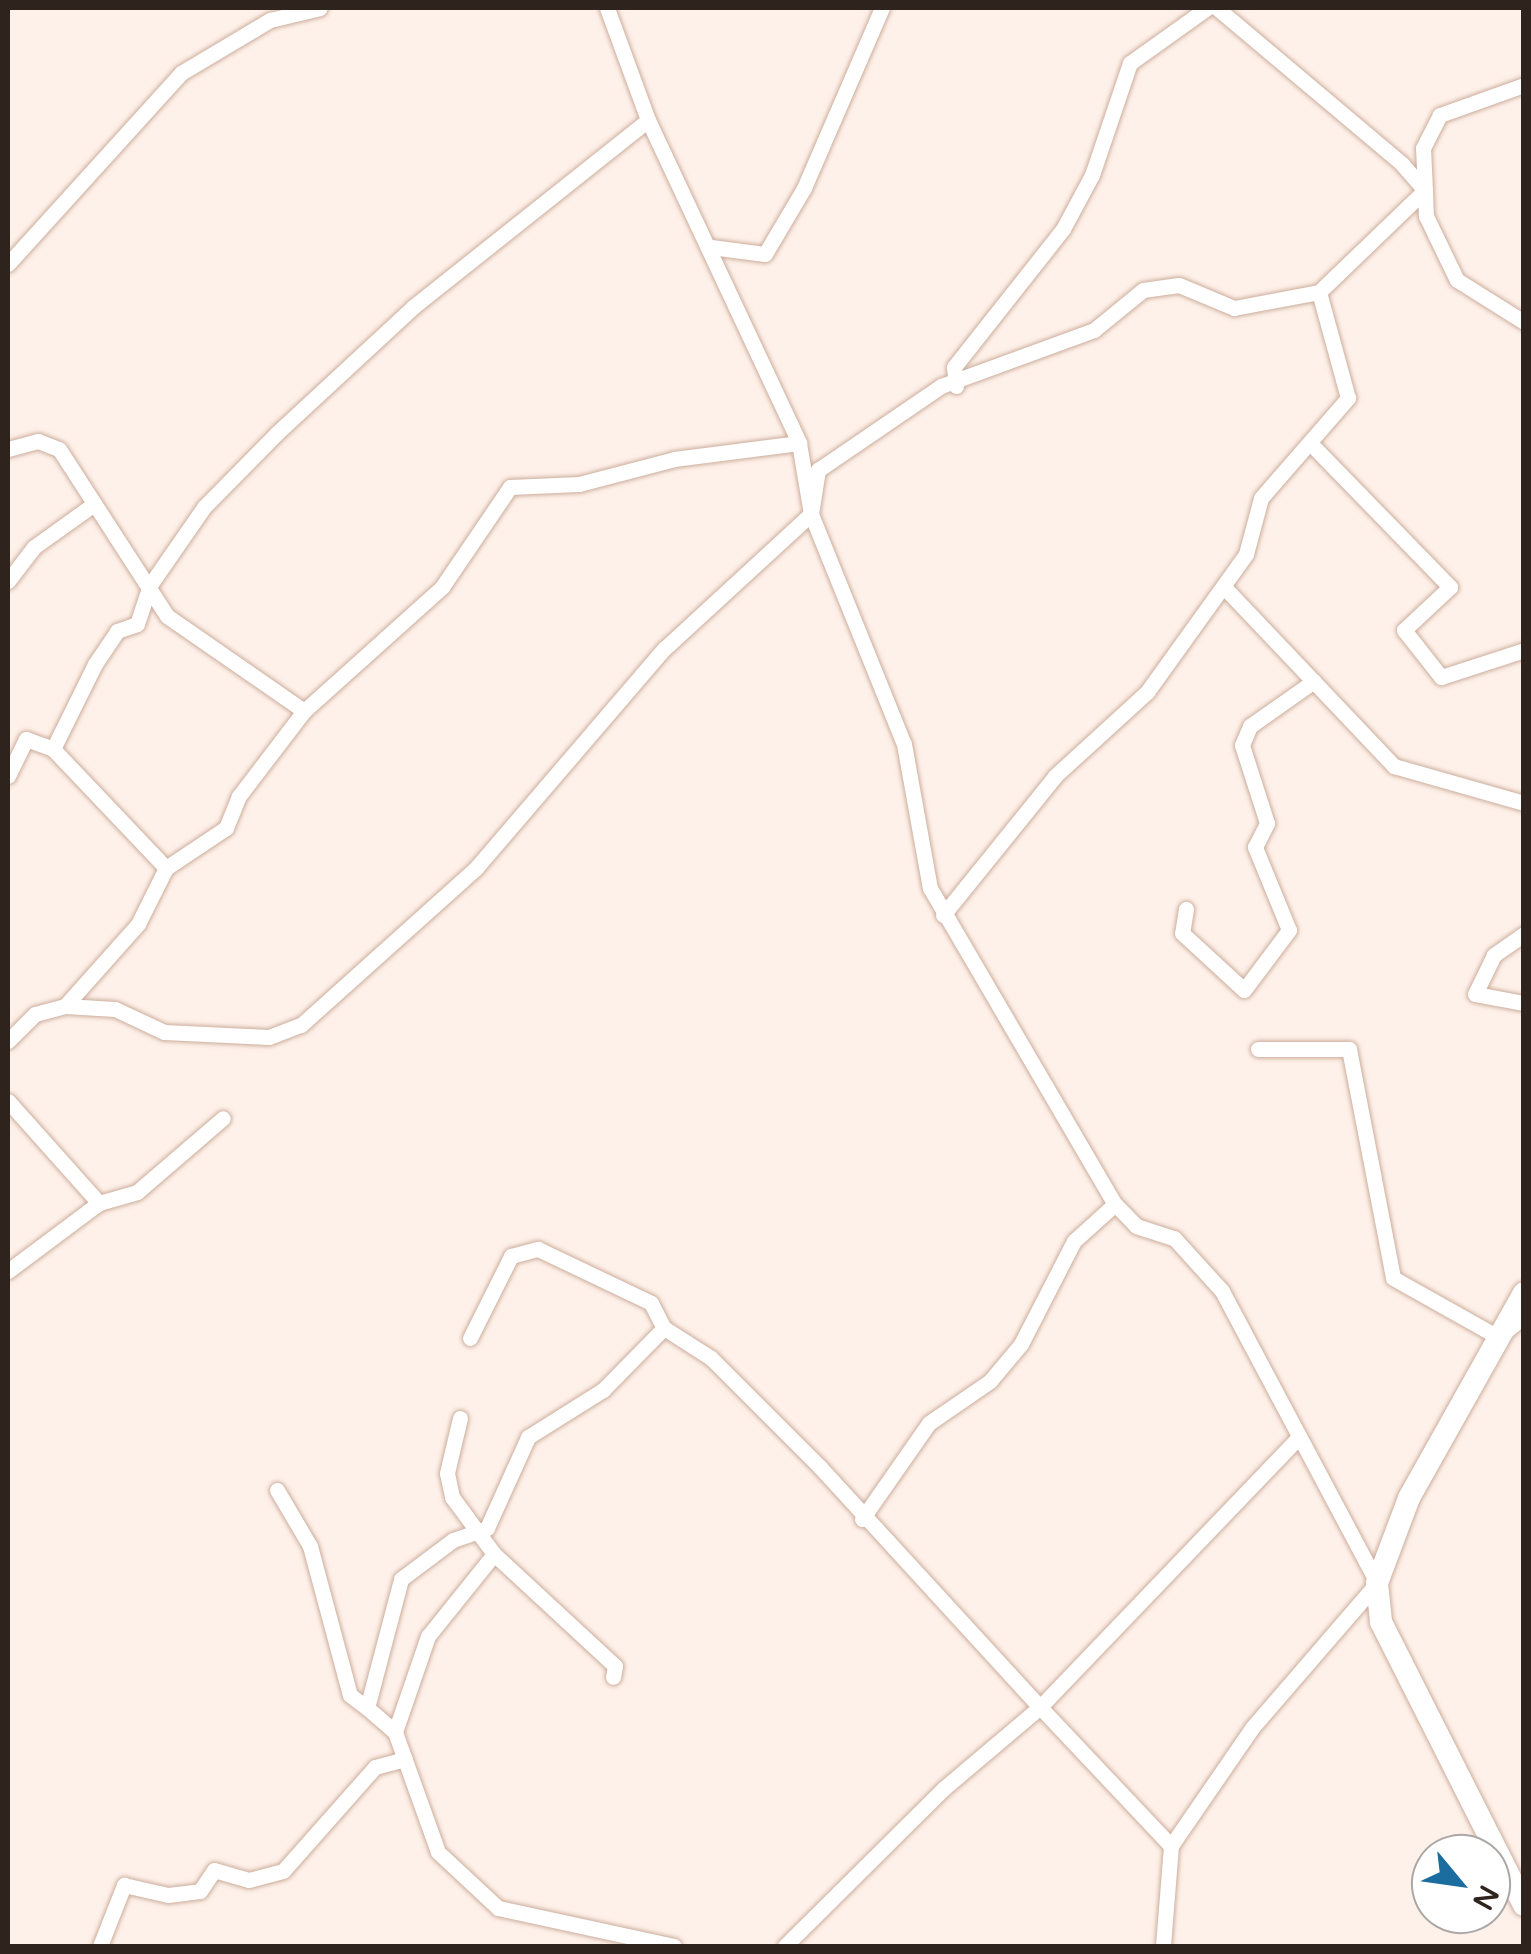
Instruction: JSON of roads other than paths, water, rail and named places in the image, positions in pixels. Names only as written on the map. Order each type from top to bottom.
[{"type":"street","points":[[8,264],[182,73],[270,20],[320,8]]},
{"type":"street","points":[[607,8],[648,120],[799,443],[811,514],[904,744],[944,915],[1004,1004],[1116,1204],[1136,1226],[1174,1238],[1222,1291],[1377,1583],[1381,1622],[1524,1905]]},
{"type":"street","points":[[710,248],[765,254],[804,188],[882,8]]},
{"type":"street","points":[[956,386],[954,367],[1063,229],[1092,175],[1130,63],[1207,8]]},
{"type":"street","points":[[1217,8],[1425,190]]},
{"type":"street","points":[[1524,85],[1440,115],[1423,148],[1426,216],[1457,280],[1524,322]]},
{"type":"street","points":[[54,749],[95,664],[149,606],[150,585],[204,507],[413,307],[648,120]]},
{"type":"street","points":[[8,1041],[34,1014],[65,1006],[114,1009],[164,1032],[269,1038],[301,1025],[476,868],[677,635],[811,514],[818,470],[941,386],[956,386],[1094,330],[1143,290],[1180,284],[1234,308],[1320,292],[1425,190]]},
{"type":"street","points":[[944,915],[1055,776],[1147,692],[1246,554],[1261,498],[1348,398],[1320,292]]},
{"type":"street","points":[[8,449],[38,441],[60,449],[167,616],[304,711]]},
{"type":"street","points":[[65,1006],[138,924],[166,868],[226,828],[239,796],[304,711],[442,588],[510,487],[578,484],[674,459],[799,443]]},
{"type":"street","points":[[1310,443],[1450,587],[1404,630],[1441,677],[1524,650]]},
{"type":"street","points":[[8,580],[34,547],[94,504]]},
{"type":"street","points":[[1224,588],[1394,766],[1524,803]]},
{"type":"street","points":[[1186,909],[1182,932],[1244,990],[1289,930],[1255,847],[1267,823],[1242,746],[1250,726],[1314,681]]},
{"type":"street","points":[[8,776],[26,739],[54,749],[166,868]]},
{"type":"street","points":[[1524,934],[1494,955],[1475,994],[1524,1003]]},
{"type":"street","points":[[1258,1049],[1349,1049],[1392,1278],[1498,1338]]},
{"type":"street","points":[[8,1101],[98,1202]]},
{"type":"street","points":[[8,1271],[98,1202],[137,1192],[223,1118]]},
{"type":"street","points":[[862,1519],[929,1423],[990,1380],[1021,1344],[1074,1241],[1116,1204]]},
{"type":"street","points":[[470,1338],[511,1256],[538,1249],[611,1277],[651,1303],[664,1328],[710,1358],[1171,1846]]},
{"type":"street","points":[[1163,1946],[1171,1846],[1252,1728],[1377,1583],[1409,1498],[1524,1292]]},
{"type":"street","points":[[1498,1338],[1524,1317]]},
{"type":"street","points":[[367,1708],[401,1579],[482,1530],[528,1437],[603,1390],[664,1328]]},
{"type":"street","points":[[460,1418],[447,1473],[452,1497],[482,1530],[494,1554],[616,1666],[613,1677]]},
{"type":"street","points":[[786,1946],[943,1789],[1040,1708],[1299,1438]]},
{"type":"street","points":[[276,1490],[310,1546],[350,1695],[395,1732],[438,1852],[498,1908],[674,1946]]},
{"type":"street","points":[[395,1732],[428,1636],[494,1554]]},
{"type":"street","points":[[100,1946],[124,1885],[168,1895],[200,1891],[214,1870],[249,1880],[283,1872],[375,1766],[405,1759]]}]
